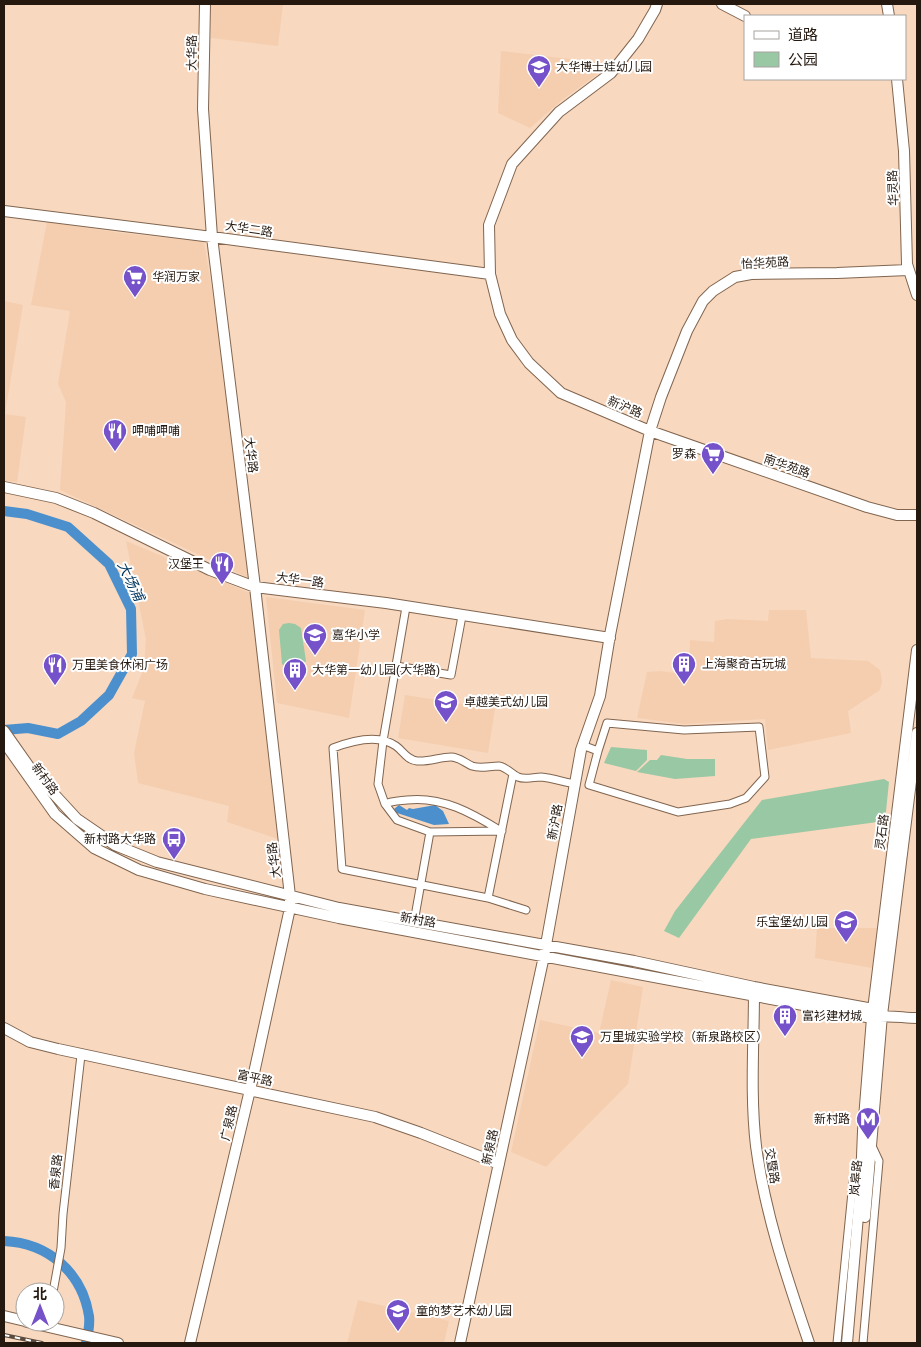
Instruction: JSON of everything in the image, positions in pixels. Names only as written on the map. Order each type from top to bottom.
[{"type":"street","name":"大华路","points":[[206,4],[203,109],[212,237],[255,587],[290,908]]},
{"type":"street","name":"新沪路","points":[[545,951],[574,784],[582,745],[600,696],[650,431],[561,393],[528,363],[512,340],[500,314],[490,274],[489,225],[512,164],[559,112],[611,73],[638,39],[657,4]]},
{"type":"street","points":[[722,4],[744,15]]},
{"type":"street","name":"华灵路","points":[[897,80],[913,270],[917,295]]},
{"type":"street","name":"大华二路","points":[[4,212],[212,237],[490,274]]},
{"type":"street","name":"怡华苑路","points":[[650,431],[687,331],[703,300],[720,286],[734,278],[750,274],[913,270]]},
{"type":"street","name":"南华苑路","points":[[650,431],[866,507],[897,515],[917,515]]},
{"type":"street","name":"大华一路","points":[[4,486],[56,498],[94,513],[210,570],[255,587],[406,607],[610,638]]},
{"type":"street","points":[[406,607],[383,741],[378,784],[385,804],[397,820],[430,832],[502,831]]},
{"type":"street","points":[[396,666],[452,674],[462,616]]},
{"type":"street","name":"灵石路","points":[[876,1014],[917,650]]},
{"type":"street","points":[[607,723],[684,730],[759,727],[765,776],[746,798],[730,804],[678,812],[589,786],[598,751],[607,723]]},
{"type":"street","name":"新村路","points":[[4,731],[10,747],[55,814],[94,848],[139,870],[204,889],[290,908],[545,951],[634,962],[754,991],[898,1018],[917,1018]]},
{"type":"street","name":"灵石路","points":[[876,1014],[917,733]]},
{"type":"street","points":[[526,910],[488,898],[342,869],[333,748],[351,742],[372,739],[396,746],[415,761],[432,761],[452,757],[478,767],[500,766],[520,778],[542,777],[574,784]]},
{"type":"street","points":[[582,745],[598,751]]},
{"type":"street","name":"新村路","points":[[10,747],[77,819],[115,845],[173,867],[338,908],[414,922],[545,951]]},
{"type":"street","points":[[488,898],[513,774]]},
{"type":"street","points":[[385,804],[412,800],[433,800],[474,814],[502,831]]},
{"type":"street","points":[[414,922],[430,832]]},
{"type":"street","name":"广泉路","points":[[190,1343],[250,1090],[290,908]]},
{"type":"street","name":"新泉路","points":[[460,1343],[545,951]]},
{"type":"street","name":"交暨路","points":[[754,991],[754,1114],[758,1163],[777,1248],[809,1343]]},
{"type":"street","name":"岚皋路","points":[[847,1343],[853,1312],[871,1144],[876,1014]]},
{"type":"street","name":"岚皋路","points":[[854,1343],[853,1312],[862,1162],[876,1014]]},
{"type":"street","name":"富平路","points":[[4,1028],[30,1042],[80,1055],[375,1117],[499,1164]]},
{"type":"street","name":"香泉路","points":[[55,1282],[60,1256],[80,1055]]},
{"type":"street","points":[[863,1343],[879,1161],[871,1144]]},
{"type":"street","points":[[838,1343],[853,1182],[862,1162]]},
{"type":"street","points":[[65,1330],[118,1343]]},
{"type":"shaded area","points":[[211,4],[283,4],[278,46],[211,38]]},
{"type":"shaded area","name":"大华博士娃幼儿园","points":[[501,51],[604,63],[595,76],[562,100],[530,128],[498,113]]},
{"type":"shaded area","points":[[47,222],[121,233],[204,242],[215,308],[249,578],[60,490],[66,402],[58,384],[70,311],[31,305]]},
{"type":"shaded area","points":[[4,301],[23,305],[5,414],[26,417],[17,482],[4,481]]},
{"type":"shaded area","points":[[126,541],[250,593],[278,839],[227,822],[229,806],[138,783],[134,753],[145,701],[132,698],[144,668],[146,639]]},
{"type":"shaded area","name":"嘉华小学","points":[[266,597],[365,610],[349,718],[277,703]]},
{"type":"shaded area","points":[[769,610],[806,610],[811,658],[868,661],[880,670],[882,681],[880,690],[848,711],[851,733],[768,750],[765,719],[684,724],[637,718],[647,672],[661,671],[689,675],[690,640],[714,642],[715,621],[727,619],[768,621]]},
{"type":"shaded area","name":"卓越美式幼儿园","points":[[405,695],[495,709],[488,753],[398,738]]},
{"type":"shaded area","name":"乐宝堡幼儿园","points":[[817,928],[877,928],[872,968],[815,958]]},
{"type":"shaded area","name":"万里城实验学校（新泉路校区）","points":[[611,980],[643,987],[628,1084],[546,1167],[511,1152],[540,1020],[599,1033]]},
{"type":"shaded area","name":"童的梦艺术幼儿园","points":[[358,1300],[449,1321],[444,1343],[347,1343]]},
{"type":"green space","points":[[289,623],[301,628],[306,661],[297,671],[286,668],[282,664],[279,630],[283,624]]},
{"type":"green space","points":[[611,747],[647,750],[647,760],[636,771],[604,763]]},
{"type":"green space","points":[[661,755],[687,759],[715,759],[715,776],[675,779],[637,772],[650,760],[657,760]]},
{"type":"green space","points":[[884,779],[889,782],[885,821],[751,839],[679,938],[664,931],[675,911],[762,800]]},
{"type":"water","points":[[399,805],[407,810],[409,808],[435,805],[443,811],[449,824],[434,825],[397,813],[394,809]]},
{"type":"waterway","name":"大场浦","points":[[4,511],[27,514],[68,527],[109,564],[131,609],[132,654],[109,695],[81,721],[58,734],[28,728],[4,730]]},
{"type":"waterway","name":"大场浦","points":[[4,1241],[35,1247],[48,1254],[71,1273],[85,1300],[89,1316],[86,1343]]},
{"type":"railway","points":[[4,1335],[42,1343]]},
{"type":"place","name":"大华博士娃幼儿园","points":[[539,88]]},
{"type":"place","name":"华润万家","points":[[135,298]]},
{"type":"place","name":"呷哺呷哺","points":[[115,452]]},
{"type":"place","name":"罗森","points":[[713,475]]},
{"type":"place","name":"汉堡王","points":[[222,585]]},
{"type":"place","name":"嘉华小学","points":[[315,656]]},
{"type":"place","name":"上海聚奇古玩城","points":[[684,685]]},
{"type":"place","name":"万里美食休闲广场","points":[[55,686]]},
{"type":"place","name":"大华第一幼儿园(大华路)","points":[[295,691]]},
{"type":"place","name":"卓越美式幼儿园","points":[[446,723]]},
{"type":"place","name":"新村路大华路","points":[[174,860]]},
{"type":"place","name":"乐宝堡幼儿园","points":[[846,943]]},
{"type":"place","name":"富衫建材城","points":[[785,1037]]},
{"type":"place","name":"万里城实验学校（新泉路校区）","points":[[582,1058]]},
{"type":"place","name":"新村路","points":[[868,1140]]},
{"type":"place","name":"童的梦艺术幼儿园","points":[[398,1332]]}]
